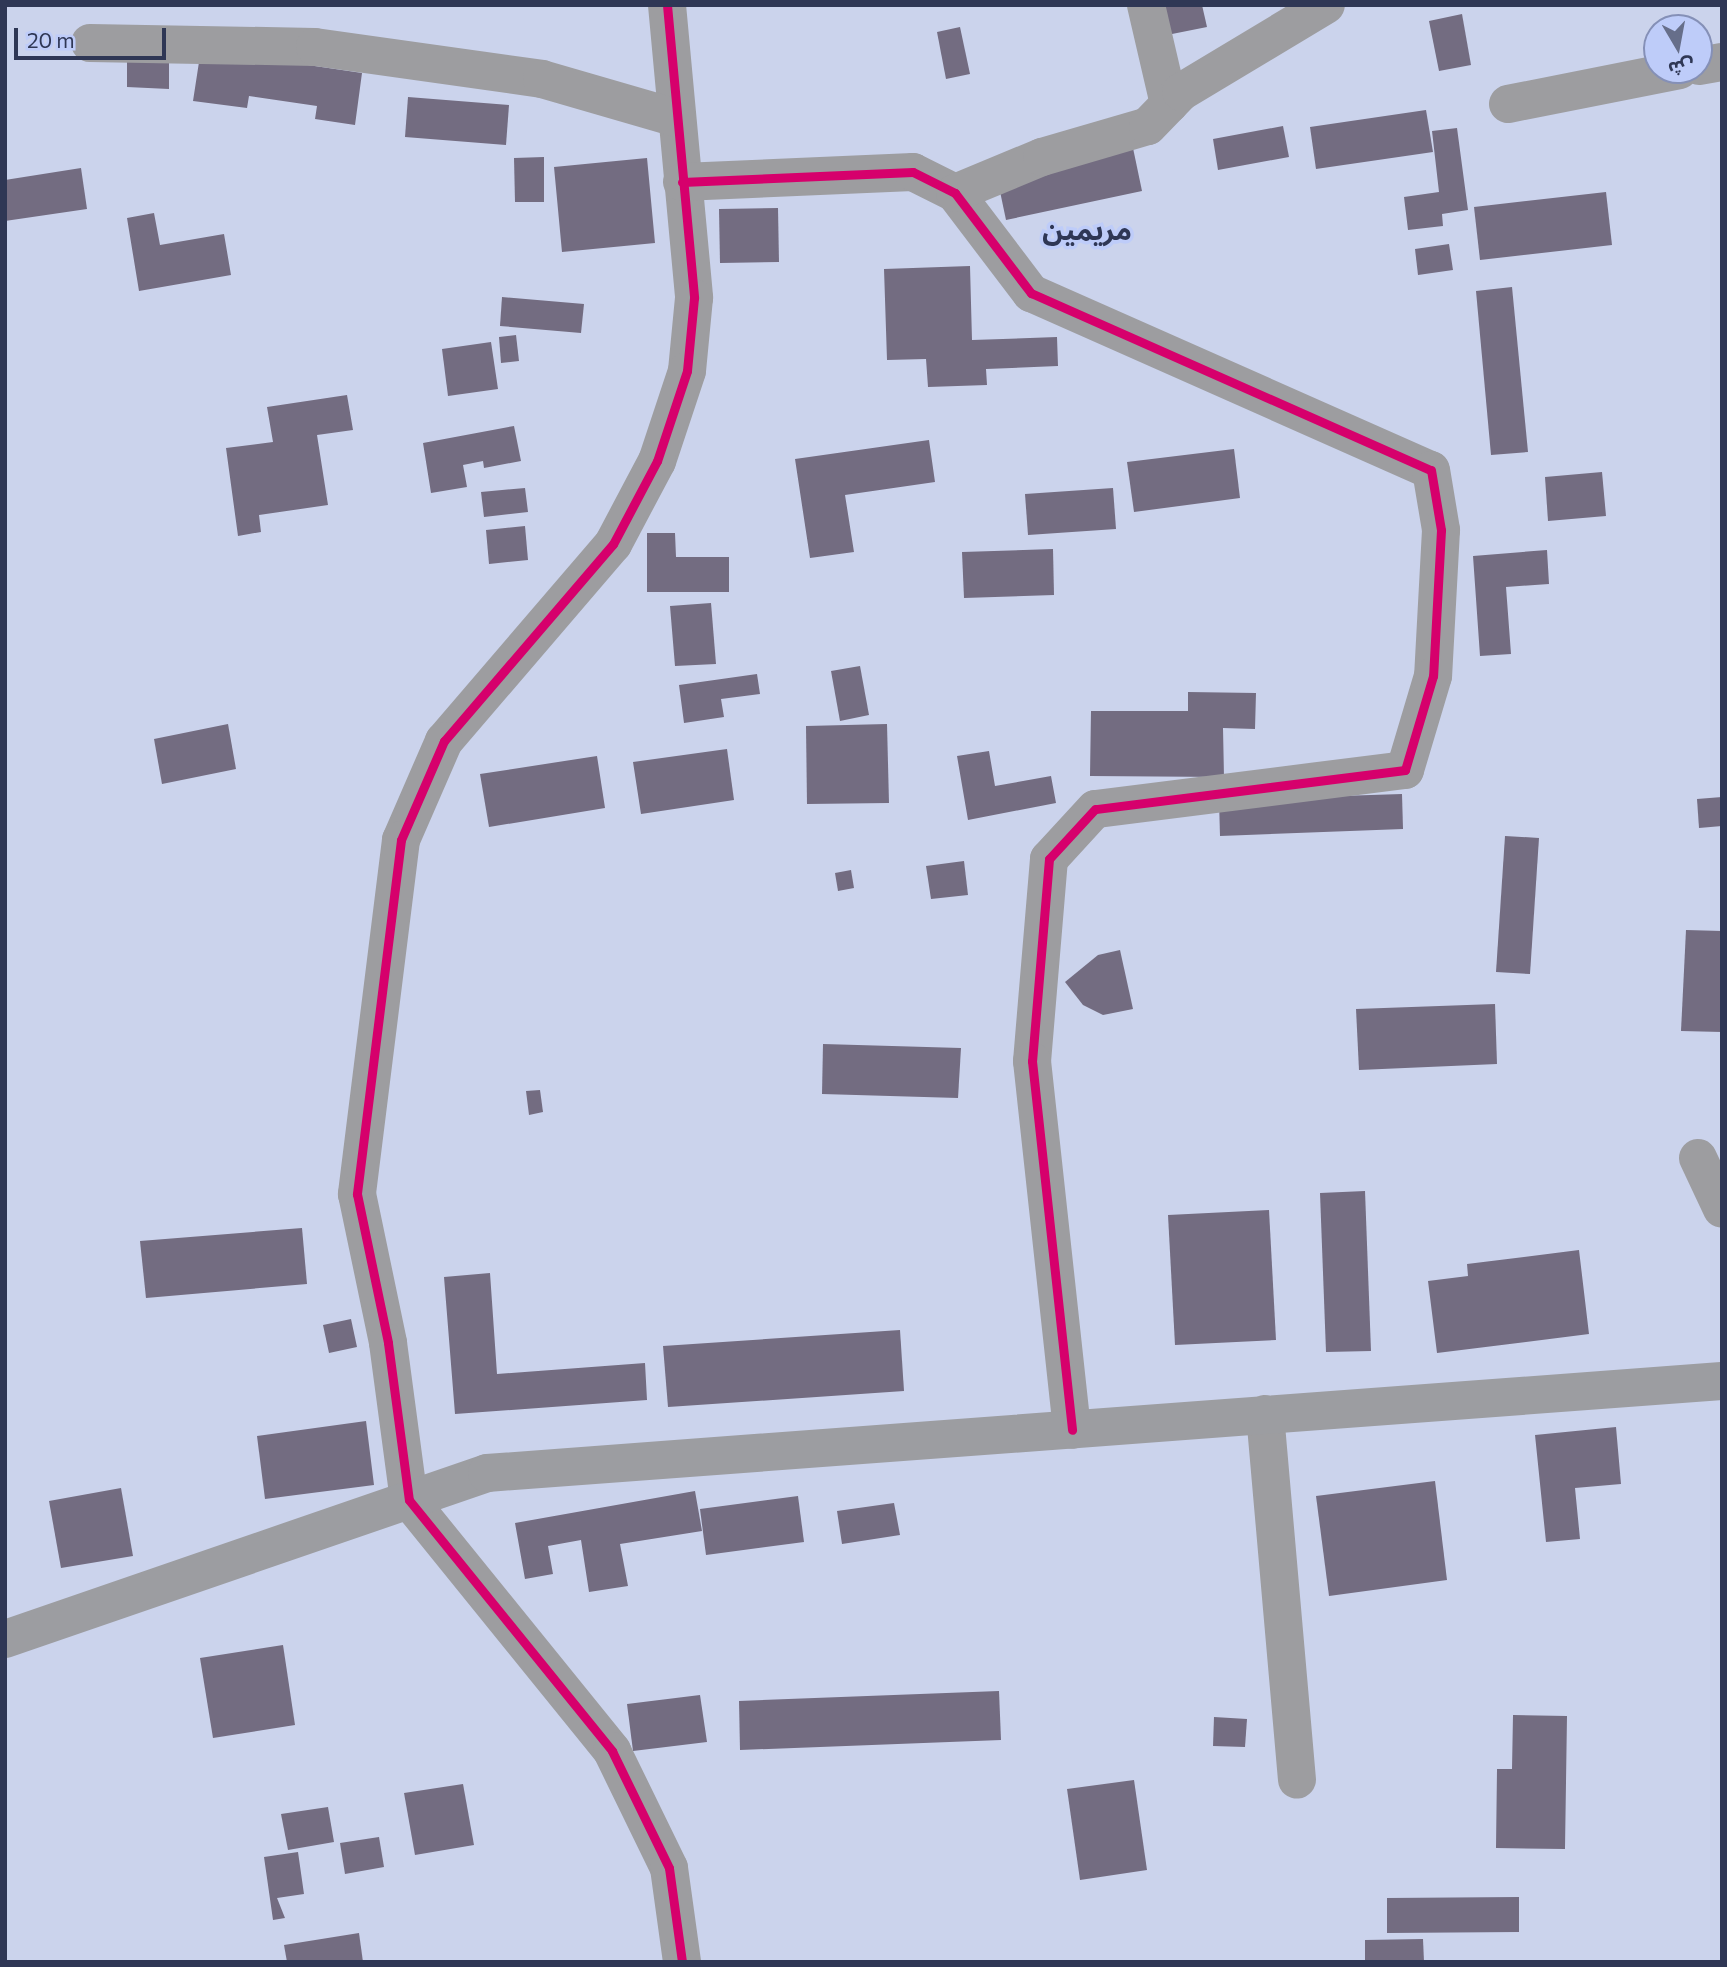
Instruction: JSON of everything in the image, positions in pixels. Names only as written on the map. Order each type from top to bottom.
[{"type":"street","points":[[667,5],[694,298],[687,371],[657,461],[613,544],[444,741],[401,840],[357,1194],[388,1343],[409,1500],[612,1751],[669,1868],[682,1962]]},
{"type":"street","points":[[1146,5],[1169,104]]},
{"type":"street","points":[[955,193],[1042,157],[1148,126],[1181,92],[1326,5]]},
{"type":"street","points":[[90,43],[315,47],[542,79],[676,118]]},
{"type":"street","points":[[1508,104],[1643,77]]},
{"type":"street","points":[[682,182],[913,172],[955,193],[1031,293],[1431,470],[1441,530],[1433,676],[1405,770],[1095,809],[1049,859],[1032,1061],[1072,1430]]},
{"type":"street","points":[[1698,1158],[1722,1209]]},
{"type":"street","points":[[5,1639],[487,1473],[1722,1381]]},
{"type":"street","points":[[1265,1415],[1297,1780]]},
{"type":"building","points":[[1155,5],[1202,5],[1207,27],[1162,36]]},
{"type":"building","points":[[1462,14],[1471,65],[1439,71],[1429,21]]},
{"type":"building","points":[[960,27],[970,74],[946,79],[937,32]]},
{"type":"building","points":[[201,49],[362,73],[355,125],[315,119],[317,106],[249,96],[247,108],[193,101]]},
{"type":"building","points":[[127,53],[169,54],[169,89],[127,87]]},
{"type":"building","points":[[408,97],[509,105],[506,145],[405,137]]},
{"type":"building","points":[[1426,110],[1433,152],[1316,169],[1310,127]]},
{"type":"building","points":[[1283,126],[1289,157],[1218,170],[1213,139]]},
{"type":"building","points":[[1457,128],[1468,210],[1442,214],[1443,226],[1408,230],[1404,197],[1439,192],[1432,131]]},
{"type":"building","points":[[1133,148],[1142,191],[1006,220],[997,177]]},
{"type":"building","points":[[544,157],[544,202],[515,202],[514,158]]},
{"type":"building","points":[[647,158],[655,243],[562,252],[554,167]]},
{"type":"building","points":[[81,168],[87,209],[5,221],[5,180]]},
{"type":"building","points":[[1606,192],[1612,245],[1480,260],[1474,207]]},
{"type":"building","points":[[778,208],[779,262],[720,263],[719,209]]},
{"type":"building","points":[[154,213],[160,245],[224,234],[231,275],[139,291],[127,218]]},
{"type":"building","points":[[1449,244],[1453,270],[1418,275],[1415,249]]},
{"type":"building","points":[[970,266],[972,340],[1057,337],[1058,366],[986,369],[987,385],[928,387],[926,359],[887,360],[884,269]]},
{"type":"building","points":[[1512,287],[1528,452],[1491,455],[1476,291]]},
{"type":"building","points":[[502,297],[584,304],[581,333],[500,326]]},
{"type":"building","points":[[516,335],[519,361],[501,363],[499,337]]},
{"type":"building","points":[[491,342],[498,389],[448,396],[442,349]]},
{"type":"building","points":[[347,395],[353,430],[317,435],[328,505],[259,515],[261,532],[238,536],[226,448],[273,442],[267,407]]},
{"type":"building","points":[[514,426],[521,461],[484,468],[483,461],[463,465],[467,487],[431,493],[423,443]]},
{"type":"building","points":[[929,440],[935,482],[845,495],[854,552],[810,558],[795,459]]},
{"type":"building","points":[[1234,449],[1240,498],[1134,512],[1127,462]]},
{"type":"building","points":[[1602,472],[1606,516],[1548,521],[1545,477]]},
{"type":"building","points":[[525,488],[528,512],[484,517],[481,492]]},
{"type":"building","points":[[1113,488],[1116,529],[1028,535],[1025,494]]},
{"type":"building","points":[[525,526],[528,560],[489,564],[486,530]]},
{"type":"building","points":[[647,533],[675,533],[676,557],[729,557],[729,592],[647,592]]},
{"type":"building","points":[[1053,549],[1054,595],[964,598],[962,552]]},
{"type":"building","points":[[1547,550],[1549,584],[1506,587],[1511,654],[1480,656],[1473,556]]},
{"type":"building","points":[[711,603],[716,664],[675,666],[670,606]]},
{"type":"building","points":[[860,666],[869,715],[840,721],[831,671]]},
{"type":"building","points":[[757,674],[760,694],[721,699],[724,717],[684,723],[679,685]]},
{"type":"building","points":[[1188,692],[1256,693],[1255,729],[1223,728],[1224,777],[1090,776],[1091,711],[1188,711]]},
{"type":"building","points":[[228,724],[236,769],[162,784],[154,739]]},
{"type":"building","points":[[887,724],[889,803],[807,804],[806,726]]},
{"type":"building","points":[[727,749],[734,800],[641,814],[633,762]]},
{"type":"building","points":[[989,751],[995,786],[1051,776],[1056,803],[968,820],[957,756]]},
{"type":"building","points":[[597,756],[605,808],[489,827],[480,774]]},
{"type":"building","points":[[1402,794],[1403,829],[1220,836],[1219,800]]},
{"type":"building","points":[[1722,797],[1722,826],[1699,828],[1697,799]]},
{"type":"building","points":[[1505,836],[1539,838],[1530,974],[1496,972]]},
{"type":"building","points":[[964,861],[968,895],[931,899],[926,866]]},
{"type":"building","points":[[851,870],[854,888],[838,891],[835,873]]},
{"type":"building","points":[[1686,930],[1722,931],[1722,1032],[1681,1031]]},
{"type":"building","points":[[1120,950],[1133,1009],[1103,1015],[1083,1005],[1065,982],[1098,955]]},
{"type":"building","points":[[1495,1004],[1497,1064],[1359,1070],[1356,1009]]},
{"type":"building","points":[[823,1044],[961,1048],[958,1098],[822,1094]]},
{"type":"building","points":[[540,1090],[543,1112],[529,1115],[526,1091]]},
{"type":"building","points":[[1365,1191],[1371,1351],[1326,1352],[1320,1193]]},
{"type":"building","points":[[1269,1210],[1276,1340],[1175,1345],[1168,1215]]},
{"type":"building","points":[[302,1228],[307,1284],[146,1298],[140,1241]]},
{"type":"building","points":[[1579,1250],[1589,1334],[1437,1353],[1428,1281],[1468,1276],[1467,1264]]},
{"type":"building","points":[[490,1273],[497,1374],[645,1363],[647,1400],[455,1414],[444,1277]]},
{"type":"building","points":[[351,1319],[357,1347],[329,1353],[323,1325]]},
{"type":"building","points":[[900,1330],[904,1391],[668,1407],[663,1346]]},
{"type":"building","points":[[366,1421],[374,1485],[265,1499],[257,1436]]},
{"type":"building","points":[[1616,1427],[1621,1484],[1575,1488],[1580,1539],[1546,1542],[1535,1435]]},
{"type":"building","points":[[1435,1481],[1447,1580],[1329,1596],[1316,1496]]},
{"type":"building","points":[[121,1488],[133,1556],[61,1568],[49,1501]]},
{"type":"building","points":[[695,1491],[702,1531],[620,1544],[628,1586],[589,1592],[581,1540],[548,1546],[553,1574],[525,1579],[515,1523]]},
{"type":"building","points":[[798,1496],[804,1542],[706,1555],[700,1509]]},
{"type":"building","points":[[894,1503],[900,1535],[842,1544],[837,1511]]},
{"type":"building","points":[[283,1645],[295,1725],[213,1738],[200,1658]]},
{"type":"building","points":[[999,1691],[1001,1740],[740,1750],[739,1701]]},
{"type":"building","points":[[700,1695],[707,1742],[633,1751],[627,1704]]},
{"type":"building","points":[[1513,1715],[1567,1716],[1565,1849],[1496,1848],[1497,1769],[1512,1769]]},
{"type":"building","points":[[1214,1717],[1247,1719],[1245,1747],[1213,1746]]},
{"type":"building","points":[[1134,1780],[1147,1870],[1080,1880],[1067,1789]]},
{"type":"building","points":[[463,1784],[474,1845],[415,1855],[404,1793]]},
{"type":"building","points":[[328,1807],[334,1842],[288,1850],[281,1814]]},
{"type":"building","points":[[379,1837],[384,1867],[345,1874],[340,1843]]},
{"type":"building","points":[[298,1852],[304,1894],[277,1898],[285,1918],[273,1920],[264,1857]]},
{"type":"building","points":[[1519,1897],[1519,1932],[1387,1933],[1387,1898]]},
{"type":"building","points":[[359,1933],[363,1962],[287,1962],[284,1945]]},
{"type":"building","points":[[1423,1939],[1424,1962],[1365,1962],[1365,1940]]},
{"type":"cycle path","points":[[667,5],[694,298],[687,371],[657,461],[613,544],[444,741],[401,840],[357,1194],[388,1343],[409,1500],[612,1751],[669,1868],[682,1962]]},
{"type":"cycle path","points":[[682,182],[913,172],[955,193],[1031,293],[1431,470],[1441,530],[1433,676],[1405,770],[1095,809],[1049,859],[1032,1061],[1072,1430]]},
{"type":"district","name":"مريمين","points":[[1087,229]]}]
